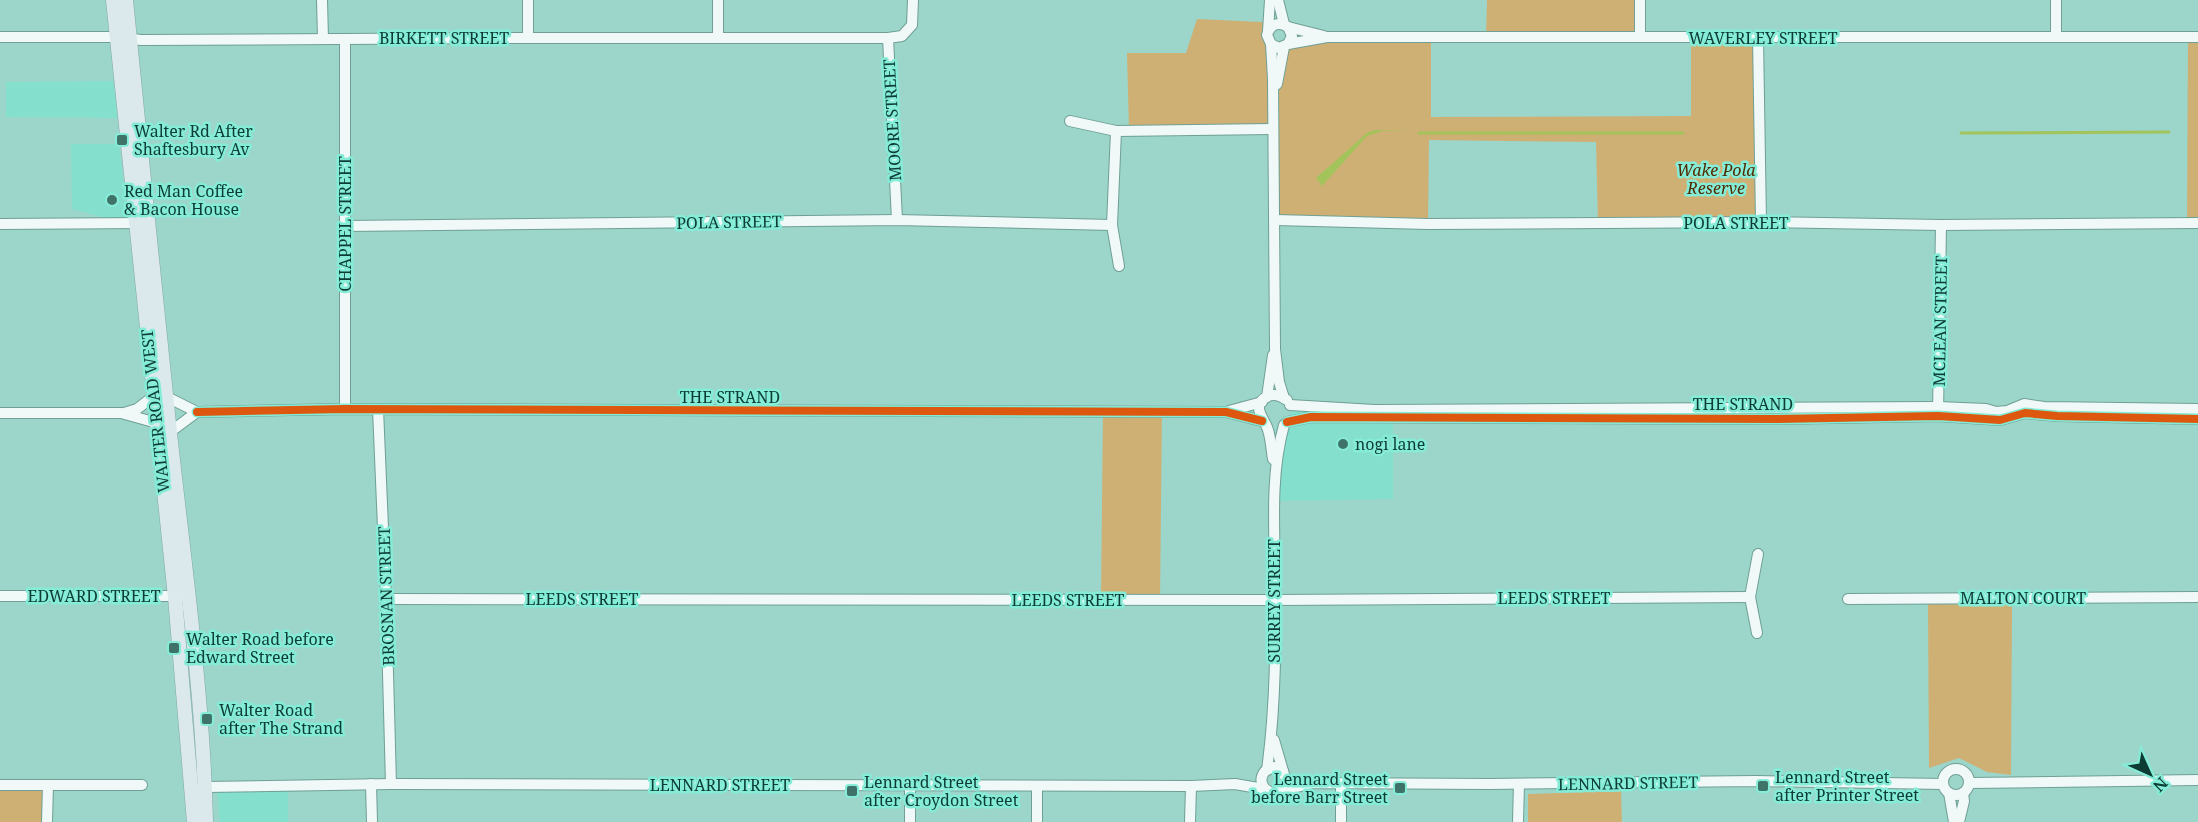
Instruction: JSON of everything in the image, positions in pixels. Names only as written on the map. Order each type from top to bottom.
[{"type":"main road","name":"WALTER ROAD WEST","points":[[113,0],[123,38],[160,397],[170,432],[182,596],[194,822]]},
{"type":"main road","name":"WALTER ROAD WEST","points":[[123,38],[126,0]]},
{"type":"main road","name":"WALTER ROAD WEST","points":[[160,397],[157,423],[182,596],[205,788],[206,822]]},
{"type":"street","points":[[322,0],[323,39]]},
{"type":"street","points":[[528,0],[528,38]]},
{"type":"street","points":[[718,0],[718,38]]},
{"type":"street","name":"MOORE STREET","points":[[897,220],[888,39],[902,36],[912,25],[913,0]]},
{"type":"street","points":[[1270,0],[1267,35],[1270,44],[1273,99],[1275,349],[1279,382],[1291,415],[1285,423],[1276,427],[1264,423],[1259,412],[1275,349]]},
{"type":"street","points":[[1273,99],[1286,46],[1292,36],[1286,26],[1278,0]]},
{"type":"street","points":[[1640,0],[1640,38]]},
{"type":"street","points":[[2056,0],[2056,37]]},
{"type":"street","points":[[1268,31],[1275,24],[1286,26]]},
{"type":"street","name":"WAVERLEY STREET","points":[[1286,26],[1327,37]]},
{"type":"street","name":"BIRKETT STREET","points":[[0,37],[888,39]]},
{"type":"street","name":"WAVERLEY STREET","points":[[1286,46],[1327,37],[2198,37]]},
{"type":"street","points":[[1758,38],[1761,222]]},
{"type":"street","name":"CHAPPEL STREET","points":[[345,39],[345,409]]},
{"type":"street","points":[[1270,44],[1275,47],[1286,46]]},
{"type":"street","points":[[1070,121],[1116,131],[1272,129]]},
{"type":"street","points":[[1116,131],[1112,225],[1119,267]]},
{"type":"street","name":"POLA STREET","points":[[345,226],[897,220],[1112,225]]},
{"type":"street","name":"POLA STREET","points":[[1275,220],[1428,224],[2198,223]]},
{"type":"street","points":[[0,224],[143,223]]},
{"type":"street","name":"MCLEAN STREET","points":[[1938,411],[1941,225]]},
{"type":"street","points":[[1264,399],[1276,395],[1287,401]]},
{"type":"street","points":[[0,413],[121,413],[137,409],[160,397]]},
{"type":"street","name":"THE STRAND","points":[[160,397],[197,412],[345,409],[1226,412],[1264,423]]},
{"type":"street","name":"THE STRAND","points":[[1226,412],[1264,399]]},
{"type":"street","name":"THE STRAND","points":[[1287,401],[1374,410],[1823,409],[1938,411],[2000,420],[2025,413],[2057,416],[2198,418]]},
{"type":"street","name":"THE STRAND","points":[[1285,423],[1311,417],[1776,419],[1986,409],[1996,412],[2007,411],[2024,404],[2044,407],[2198,409]]},
{"type":"street","name":"BROSNAN STREET","points":[[378,409],[391,784]]},
{"type":"street","points":[[170,432],[197,412]]},
{"type":"street","points":[[121,413],[157,423]]},
{"type":"street","name":"SURREY STREET","points":[[1264,423],[1275,468]]},
{"type":"street","name":"SURREY STREET","points":[[1264,772],[1272,734],[1275,468],[1285,423]]},
{"type":"street","points":[[1757,633],[1750,597],[1758,554]]},
{"type":"street","name":"EDWARD STREET","points":[[0,596],[182,596]]},
{"type":"street","name":"LEEDS STREET","points":[[386,599],[1275,600],[1750,597]]},
{"type":"street","name":"MALTON COURT","points":[[1848,599],[2198,597]]},
{"type":"street","name":"SURREY STREET","points":[[1272,734],[1276,754],[1284,772]]},
{"type":"street","name":"LENNARD STREET","points":[[1235,784],[1274,767],[1313,783]]},
{"type":"street","points":[[1954,822],[1943,779],[1948,771],[1956,768],[1968,774],[1970,783],[1963,794],[1964,801],[1959,822]]},
{"type":"street","points":[[1264,772],[1262,784],[1264,789]]},
{"type":"street","points":[[1282,789],[1286,780],[1284,772]]},
{"type":"street","points":[[1970,783],[2198,780]]},
{"type":"street","name":"LENNARD STREET","points":[[205,788],[371,784],[910,786],[1235,784],[1264,789],[1273,793],[1313,783],[1519,784],[1756,781],[1946,788]]},
{"type":"street","points":[[0,785],[142,784]]},
{"type":"street","points":[[371,784],[372,822]]},
{"type":"street","points":[[1341,784],[1341,822]]},
{"type":"street","points":[[1518,822],[1519,784]]},
{"type":"street","points":[[47,822],[48,785]]},
{"type":"street","points":[[910,786],[910,822]]},
{"type":"street","points":[[1037,786],[1037,822]]},
{"type":"street","points":[[1190,822],[1191,786]]},
{"type":"street","points":[[1946,788],[1956,795],[1963,794]]},
{"type":"shaded area","points":[[113,81],[118,118],[6,117],[6,82]]},
{"type":"shaded area","points":[[1375,130],[1414,131],[1382,131],[1367,136],[1321,187],[1316,178],[1367,133]]},
{"type":"shaded area","points":[[71,144],[119,144],[128,224],[72,209]]},
{"type":"shaded area","points":[[1393,409],[1393,499],[1274,501],[1276,427],[1292,426],[1291,410]]},
{"type":"shaded area","points":[[217,786],[288,786],[288,822],[220,822]]},
{"type":"green space","points":[[1487,0],[1640,0],[1640,37],[1486,37]]},
{"type":"green space","name":"Wake Pola Reserve","points":[[1197,19],[1280,23],[1268,31],[1275,47],[1292,36],[1431,38],[1431,117],[1691,116],[1691,38],[1758,38],[1761,222],[1598,223],[1596,142],[1429,140],[1428,224],[1275,220],[1272,129],[1129,131],[1127,53],[1186,53]]},
{"type":"green space","points":[[2188,37],[2198,37],[2198,223],[2187,223]]},
{"type":"green space","points":[[1103,411],[1162,411],[1160,600],[1101,600]]},
{"type":"green space","points":[[1928,604],[2012,605],[2011,775],[1987,772],[1959,758],[1929,768]]},
{"type":"green space","points":[[0,785],[48,785],[47,822],[0,822]]},
{"type":"green space","points":[[1621,791],[1622,822],[1528,822],[1528,794]]},
{"type":"waterway","points":[[1961,133],[2169,132]]},
{"type":"waterway","points":[[1419,133],[1683,133]]},
{"type":"cycle path","points":[[197,412],[345,409],[1226,412],[1262,421]]},
{"type":"cycle path","points":[[1287,422],[1311,417],[1776,419],[1938,416],[2000,420],[2025,413],[2057,416],[2198,419]]},
{"type":"place","name":"Walter Rd After Shaftesbury Av","points":[[122,140]]},
{"type":"place","name":"Red Man Coffee & Bacon House","points":[[112,200]]},
{"type":"place","name":"nogi lane","points":[[1343,444]]},
{"type":"place","name":"Walter Road before Edward Street","points":[[174,648]]},
{"type":"place","name":"Walter Road after The Strand","points":[[207,719]]},
{"type":"place","name":"Lennard Street after Printer Street","points":[[1763,786]]},
{"type":"place","name":"Lennard Street before Barr Street","points":[[1400,788]]},
{"type":"place","name":"Lennard Street after Croydon Street","points":[[852,791]]}]
